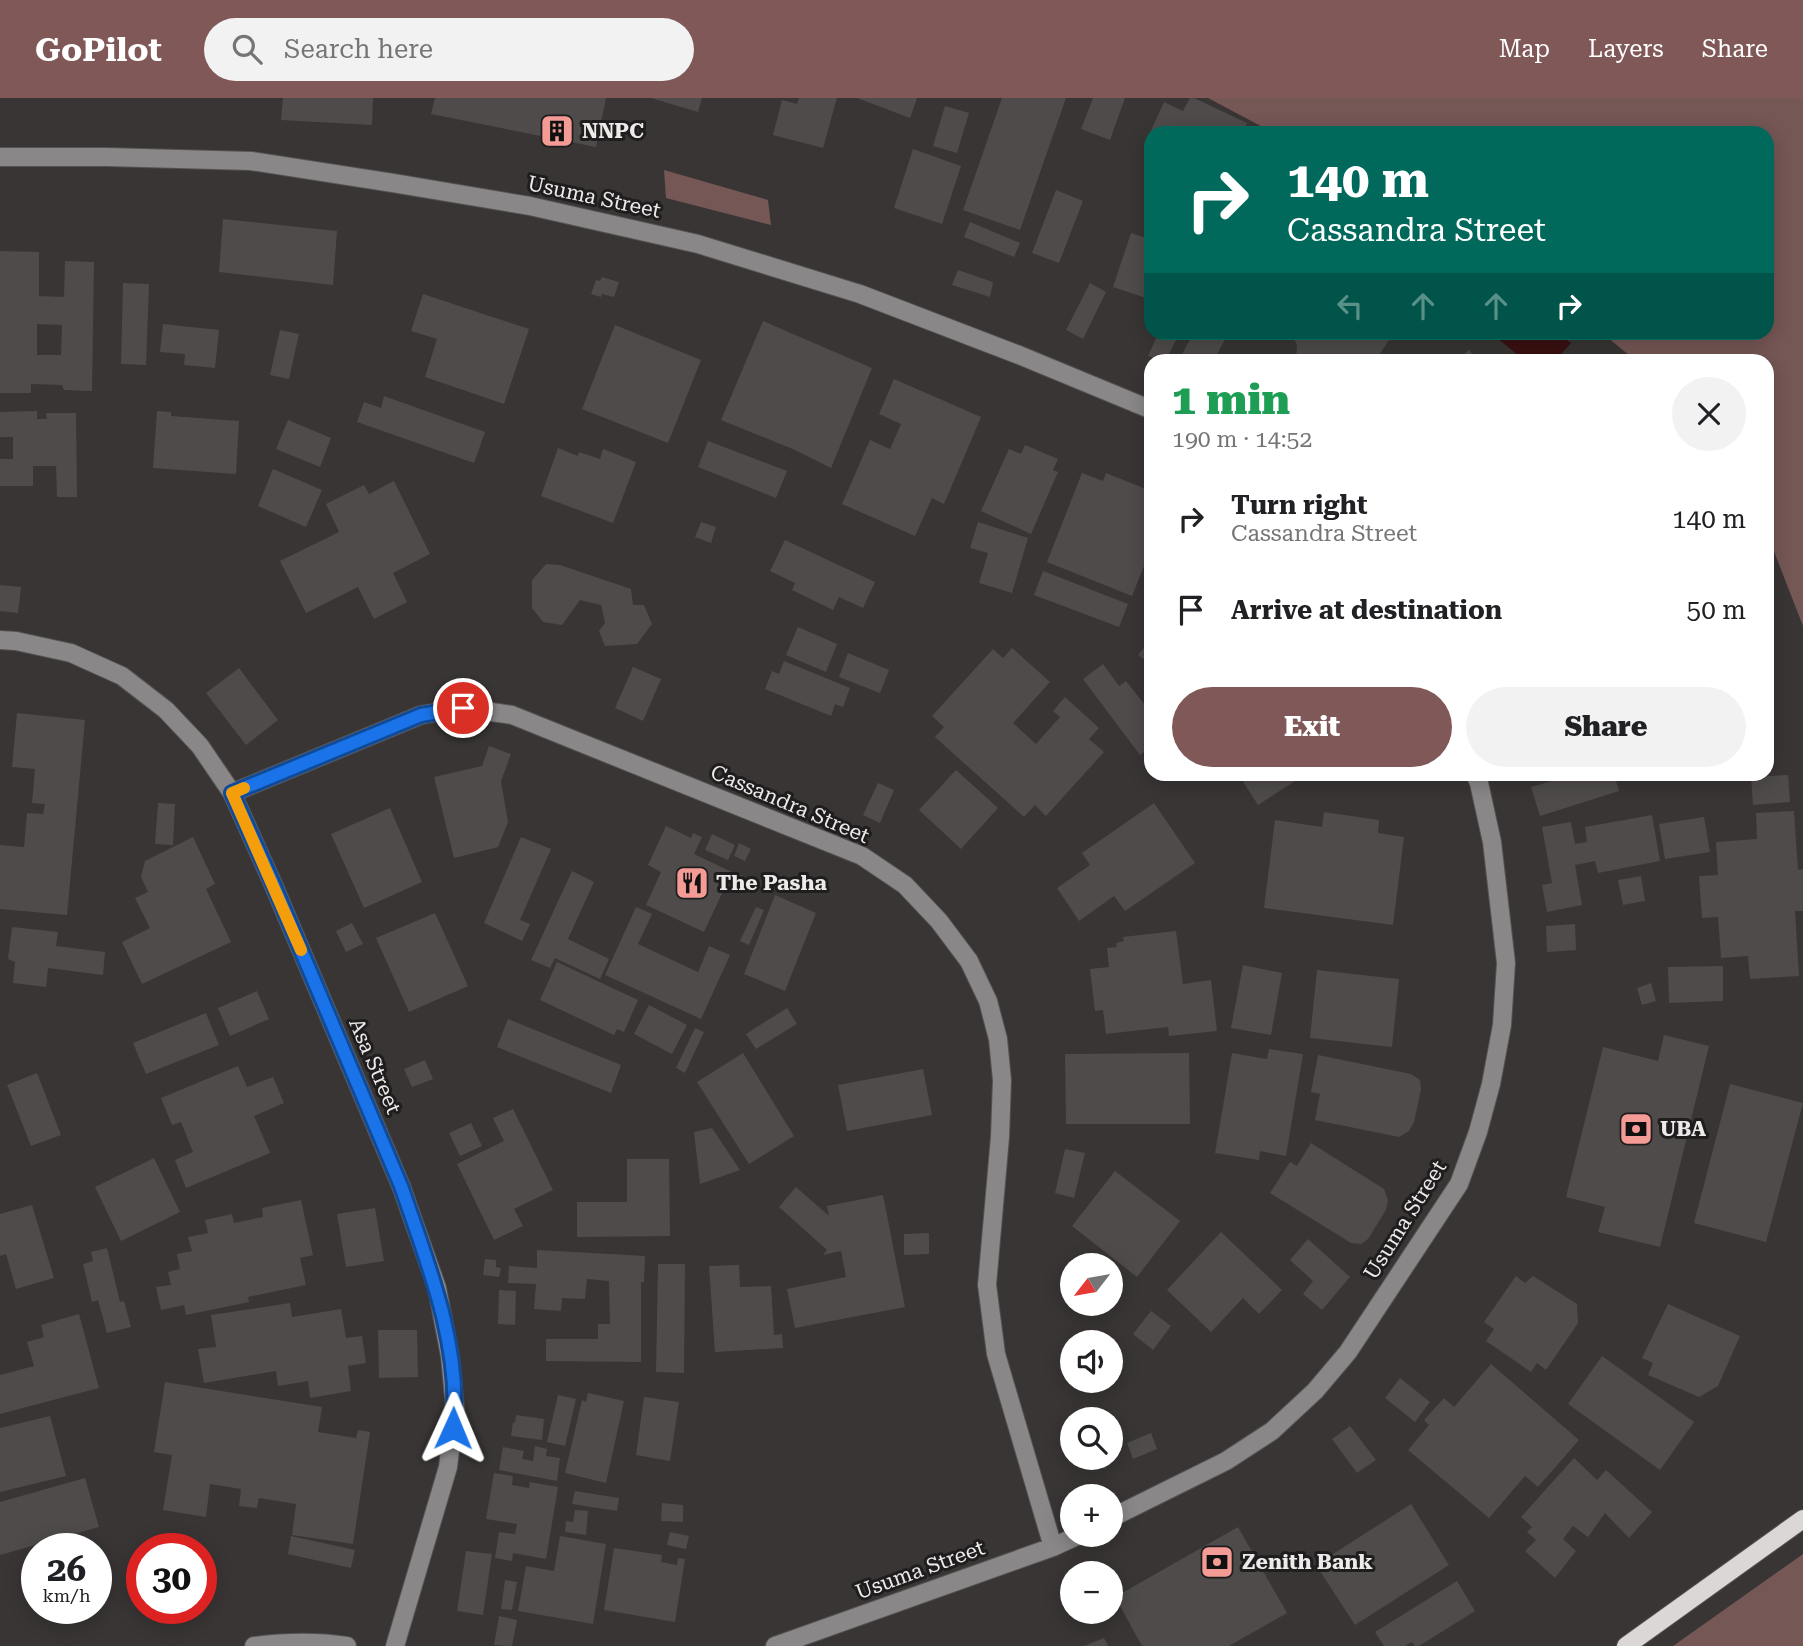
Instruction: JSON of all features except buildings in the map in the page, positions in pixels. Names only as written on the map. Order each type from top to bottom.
[{"type":"main road","points":[[1626,1646],[1803,1519]]},
{"type":"street","name":"Usuma Street","points":[[0,157],[107,157],[251,162],[543,209],[698,244],[860,294],[1144,407]]},
{"type":"street","name":"Asa Street","points":[[0,640],[71,653],[122,676],[166,710],[200,747],[232,793],[401,1186],[437,1287],[450,1356],[455,1409],[448,1467],[395,1646]]},
{"type":"street","name":"Cassandra Street","points":[[232,793],[421,715],[463,708],[512,715],[862,856],[905,885],[939,921],[968,961],[988,1001],[998,1039],[1002,1080],[1000,1137],[987,1285],[996,1354],[1053,1547]]},
{"type":"street","name":"Usuma Street","points":[[1123,1512],[1226,1461],[1272,1431],[1315,1391],[1348,1352],[1459,1184],[1478,1132],[1491,1084],[1502,1025],[1506,963],[1492,842],[1478,781]]},
{"type":"street","name":"Usuma Street","points":[[775,1646],[1060,1544]]},
{"type":"street","points":[[254,1646],[326,1643],[347,1646]]},
{"type":"shaded area","points":[[1208,98],[1803,98],[1803,626],[1774,551],[1774,354],[1628,354],[1611,340],[1774,340],[1774,126],[1261,126]]},
{"type":"shaded area","points":[[664,170],[768,200],[771,225],[666,198]]},
{"type":"shaded area","points":[[1499,340],[1567,340],[1571,343],[1561,354],[1517,354]]},
{"type":"shaded area","points":[[1803,1554],[1803,1646],[1673,1646]]},
{"type":"slow traffic","points":[[244,788],[232,793],[301,950]]},
{"type":"place","name":"NNPC","points":[[557,131]]},
{"type":"place","name":"The Pasha","points":[[692,883]]},
{"type":"place","name":"UBA","points":[[1636,1129]]},
{"type":"place","name":"Zenith Bank","points":[[1217,1562]]},
{"type":"route","points":[[453,1428],[455,1409],[450,1356],[437,1287],[401,1186],[232,793],[421,715],[463,708]]}]
